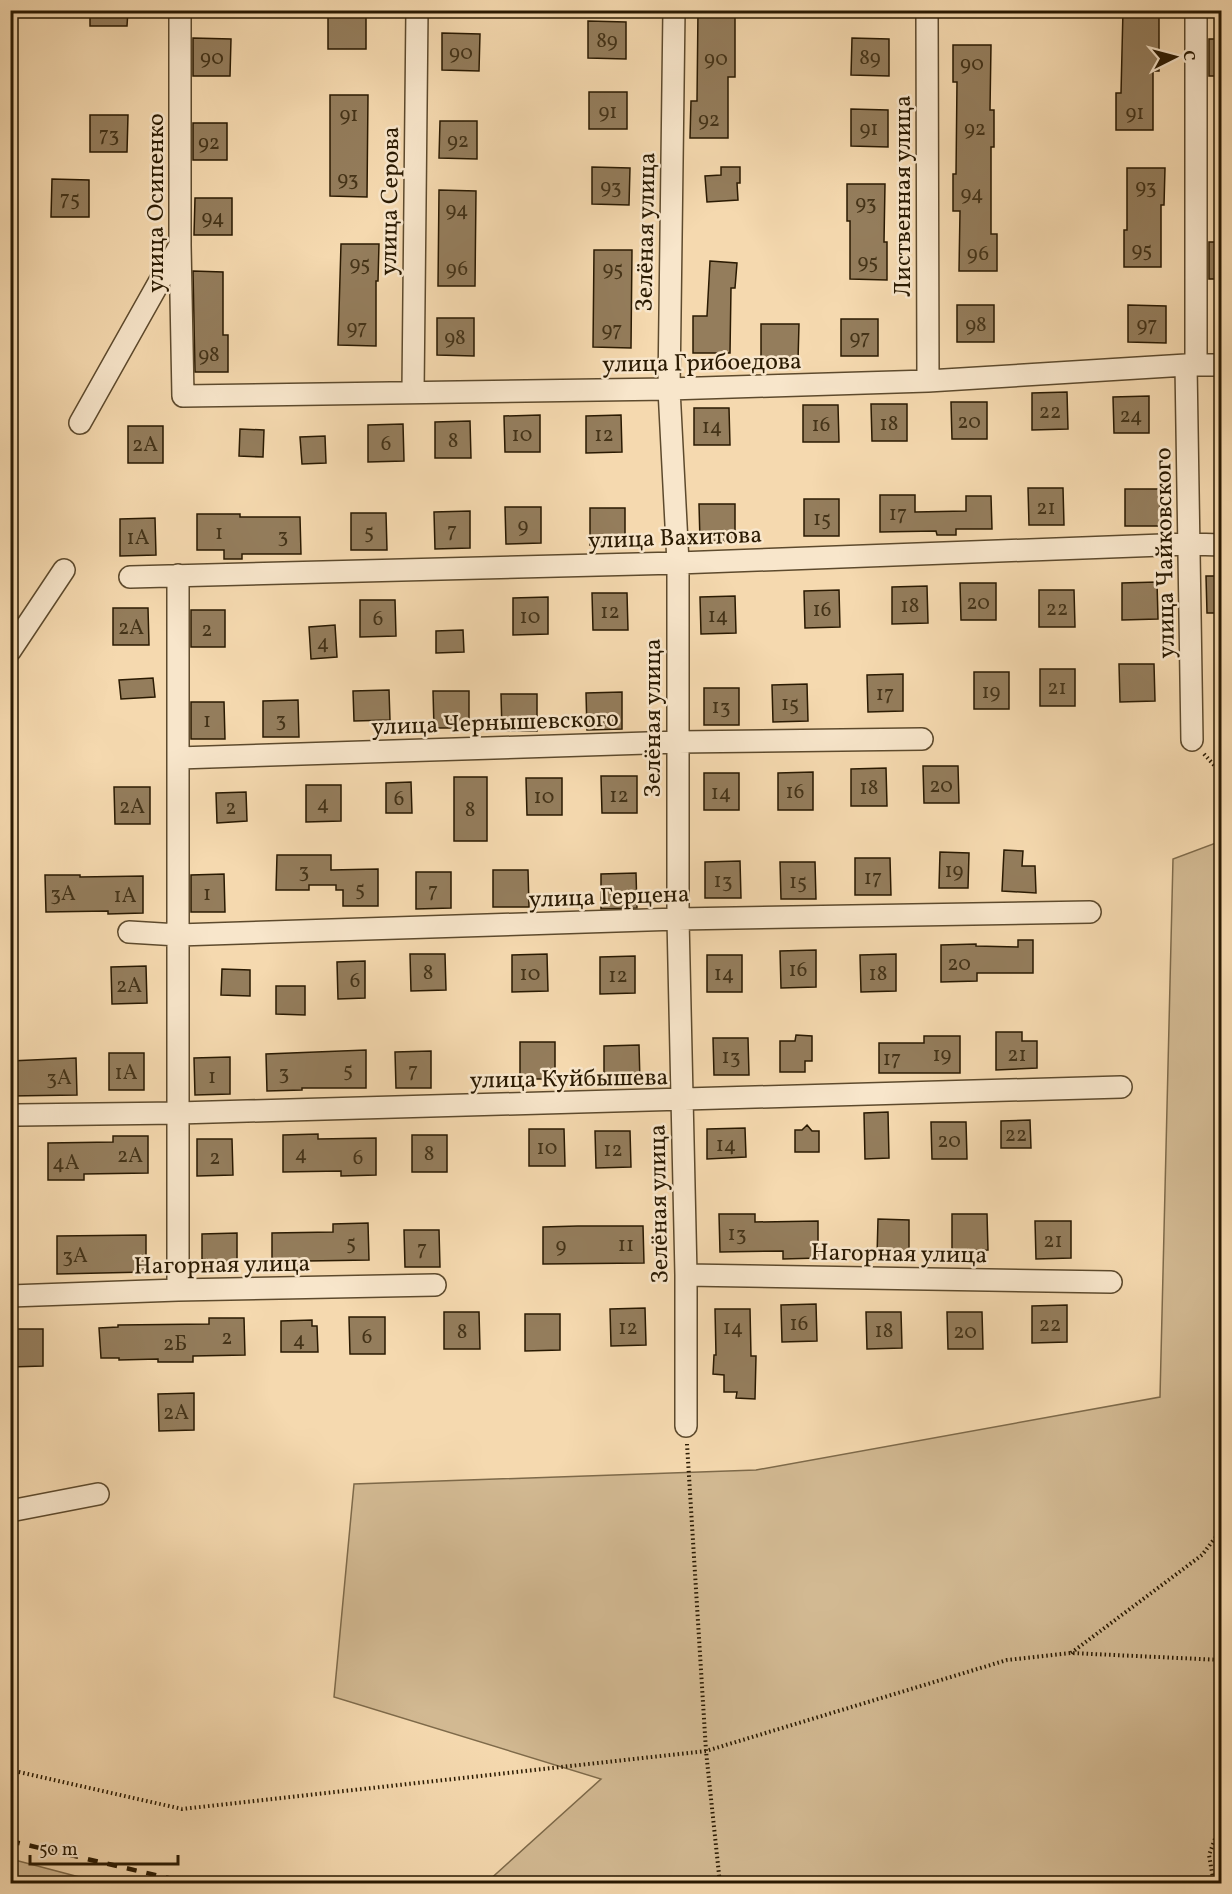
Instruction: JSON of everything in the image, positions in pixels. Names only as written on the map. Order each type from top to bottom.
[{"type":"street","name":"улица Осипенко","points":[[180,10],[180,245],[183,396]]},
{"type":"street","name":"улица Серова","points":[[413,392],[417,10]]},
{"type":"street","name":"Зелёная улица","points":[[674,10],[669,389],[678,563],[678,919],[686,1275],[686,1426]]},
{"type":"street","name":"Лиственная улица","points":[[927,10],[928,381]]},
{"type":"street","name":"улица Чайковского","points":[[1192,740],[1189,544],[1196,10]]},
{"type":"street","points":[[80,423],[180,245]]},
{"type":"street","name":"улица Грибоедова","points":[[183,396],[669,389],[928,381],[1221,365]]},
{"type":"street","name":"улица Вахитова","points":[[130,577],[678,563],[1189,544],[1221,545]]},
{"type":"street","points":[[10,651],[64,570]]},
{"type":"street","points":[[178,575],[178,1290]]},
{"type":"street","name":"улица Чернышевского","points":[[178,758],[678,742],[922,739]]},
{"type":"street","name":"улица Герцена","points":[[129,932],[178,935],[678,919],[1090,912]]},
{"type":"street","name":"улица Куйбышева","points":[[18,1115],[178,1113],[1121,1087]]},
{"type":"street","name":"Нагорная улица","points":[[686,1275],[1111,1282]]},
{"type":"street","name":"Нагорная улица","points":[[10,1296],[178,1290],[435,1286]]},
{"type":"street","points":[[10,1511],[98,1494]]},
{"type":"path","points":[[1192,740],[1221,774]]},
{"type":"path","points":[[686,1426],[706,1751],[720,1884]]},
{"type":"path","points":[[1071,1653],[1202,1555],[1221,1528]]},
{"type":"path","points":[[10,1770],[182,1809],[706,1751],[1007,1660],[1071,1653],[1221,1660]]},
{"type":"path","points":[[1214,1884],[1209,1855],[1221,1820]]},
{"type":"shaded area","points":[[1221,841],[1221,1879],[1200,1884],[486,1883],[601,1779],[334,1697],[354,1484],[756,1470],[1160,1397],[1173,859]]},
{"type":"shaded area","points":[[11,1859],[102,1883],[11,1883]]},
{"type":"building","points":[[90,10],[128,10],[127,26],[90,26]]},
{"type":"building","points":[[698,10],[735,10],[735,77],[728,77],[728,138],[690,138],[691,101],[697,101]]},
{"type":"building","points":[[1123,10],[1159,10],[1159,71],[1153,71],[1153,130],[1116,130],[1116,93],[1121,93]]},
{"type":"building","points":[[328,12],[366,12],[366,49],[328,49]]},
{"type":"building","points":[[588,21],[626,22],[626,59],[588,58]]},
{"type":"building","points":[[442,33],[480,34],[479,71],[442,70]]},
{"type":"building","points":[[193,38],[231,39],[230,76],[193,76]]},
{"type":"building","points":[[852,38],[889,39],[889,76],[851,75]]},
{"type":"building","points":[[1209,39],[1221,39],[1221,76],[1209,76]]},
{"type":"building","points":[[953,45],[991,45],[990,110],[994,110],[994,147],[991,147],[991,234],[997,234],[997,271],[959,271],[960,211],[953,211],[953,174],[956,174],[957,82],[953,82]]},
{"type":"building","points":[[589,92],[627,92],[627,129],[589,129]]},
{"type":"building","points":[[330,95],[368,95],[367,197],[330,196]]},
{"type":"building","points":[[851,109],[888,110],[888,147],[851,146]]},
{"type":"building","points":[[90,115],[128,115],[127,152],[90,152]]},
{"type":"building","points":[[440,121],[477,121],[477,159],[439,158]]},
{"type":"building","points":[[193,123],[227,123],[227,160],[193,160]]},
{"type":"building","points":[[592,167],[630,168],[629,205],[592,204]]},
{"type":"building","points":[[721,167],[740,167],[740,183],[737,183],[738,200],[707,202],[705,176],[721,175]]},
{"type":"building","points":[[1127,168],[1165,168],[1164,205],[1161,205],[1161,267],[1124,267],[1124,230],[1127,230]]},
{"type":"building","points":[[52,179],[89,180],[89,217],[51,217]]},
{"type":"building","points":[[847,184],[885,184],[884,242],[887,242],[887,280],[850,279],[850,221],[847,221]]},
{"type":"building","points":[[439,190],[476,191],[475,286],[438,286]]},
{"type":"building","points":[[195,198],[232,198],[232,235],[194,235]]},
{"type":"building","points":[[1209,242],[1221,242],[1221,279],[1209,279]]},
{"type":"building","points":[[341,244],[379,244],[378,281],[376,281],[376,346],[338,345]]},
{"type":"building","points":[[594,250],[632,250],[631,348],[593,347]]},
{"type":"building","points":[[710,261],[737,263],[735,288],[731,288],[730,353],[693,353],[693,316],[707,316]]},
{"type":"building","points":[[193,271],[223,272],[223,335],[228,335],[228,372],[195,372]]},
{"type":"building","points":[[957,305],[994,305],[994,342],[957,342]]},
{"type":"building","points":[[1128,305],[1166,306],[1166,343],[1128,342]]},
{"type":"building","points":[[437,318],[474,318],[474,356],[437,355]]},
{"type":"building","points":[[841,319],[878,319],[878,356],[841,356]]},
{"type":"building","points":[[761,324],[799,324],[798,361],[761,361]]},
{"type":"building","points":[[1067,392],[1068,429],[1032,430],[1032,393]]},
{"type":"building","points":[[1149,396],[1149,433],[1114,433],[1113,397]]},
{"type":"building","points":[[951,402],[987,402],[987,439],[952,439]]},
{"type":"building","points":[[871,404],[907,404],[907,441],[872,441]]},
{"type":"building","points":[[803,405],[838,405],[839,442],[803,442]]},
{"type":"building","points":[[694,408],[729,408],[730,445],[694,445]]},
{"type":"building","points":[[540,415],[540,452],[505,452],[504,416]]},
{"type":"building","points":[[621,415],[622,452],[586,453],[586,416]]},
{"type":"building","points":[[470,421],[471,458],[435,458],[435,422]]},
{"type":"building","points":[[403,424],[404,461],[368,462],[368,425]]},
{"type":"building","points":[[128,426],[163,426],[163,463],[128,463]]},
{"type":"building","points":[[240,429],[264,430],[263,457],[239,456]]},
{"type":"building","points":[[325,436],[326,463],[302,464],[300,437]]},
{"type":"building","points":[[1028,488],[1063,488],[1064,525],[1029,525]]},
{"type":"building","points":[[1125,489],[1160,489],[1160,526],[1125,526]]},
{"type":"building","points":[[880,495],[915,495],[915,512],[966,511],[966,496],[991,496],[992,529],[956,529],[956,535],[937,535],[936,531],[880,532]]},
{"type":"building","points":[[804,499],[839,499],[839,536],[804,536]]},
{"type":"building","points":[[699,504],[735,504],[735,541],[700,541]]},
{"type":"building","points":[[505,507],[541,507],[541,543],[506,544]]},
{"type":"building","points":[[590,508],[625,508],[625,545],[590,545]]},
{"type":"building","points":[[470,511],[470,548],[435,549],[434,512]]},
{"type":"building","points":[[351,513],[386,513],[387,550],[351,550]]},
{"type":"building","points":[[197,514],[300,517],[301,554],[242,554],[242,559],[224,559],[224,550],[197,550]]},
{"type":"building","points":[[155,518],[156,555],[120,556],[120,519]]},
{"type":"building","points":[[1206,576],[1221,576],[1221,613],[1207,613]]},
{"type":"building","points":[[1157,582],[1158,619],[1122,620],[1122,583]]},
{"type":"building","points":[[960,583],[996,583],[996,620],[961,620]]},
{"type":"building","points":[[927,586],[928,623],[892,624],[892,587]]},
{"type":"building","points":[[839,590],[840,627],[805,628],[804,591]]},
{"type":"building","points":[[1039,590],[1074,590],[1075,627],[1039,627]]},
{"type":"building","points":[[592,593],[627,593],[628,630],[593,630]]},
{"type":"building","points":[[735,596],[736,633],[701,634],[700,597]]},
{"type":"building","points":[[548,597],[548,634],[513,635],[513,598]]},
{"type":"building","points":[[360,600],[395,600],[396,636],[360,637]]},
{"type":"building","points":[[113,608],[148,608],[149,645],[113,645]]},
{"type":"building","points":[[191,610],[225,610],[225,647],[191,647]]},
{"type":"building","points":[[335,625],[337,657],[311,659],[309,627]]},
{"type":"building","points":[[463,630],[464,652],[436,653],[436,631]]},
{"type":"building","points":[[1119,664],[1154,664],[1155,701],[1120,702]]},
{"type":"building","points":[[1040,669],[1075,669],[1075,706],[1040,706]]},
{"type":"building","points":[[974,672],[1009,672],[1009,709],[974,709]]},
{"type":"building","points":[[903,674],[903,711],[868,712],[867,675]]},
{"type":"building","points":[[153,678],[155,697],[121,699],[119,680]]},
{"type":"building","points":[[807,684],[808,721],[773,722],[772,685]]},
{"type":"building","points":[[704,688],[739,688],[739,725],[704,725]]},
{"type":"building","points":[[389,690],[390,720],[354,721],[353,691]]},
{"type":"building","points":[[433,691],[469,691],[469,728],[434,728]]},
{"type":"building","points":[[622,692],[622,729],[587,730],[586,693]]},
{"type":"building","points":[[501,694],[537,694],[537,731],[502,731]]},
{"type":"building","points":[[298,700],[299,737],[263,737],[263,701]]},
{"type":"building","points":[[191,702],[224,702],[225,739],[191,739]]},
{"type":"building","points":[[923,766],[958,766],[959,803],[924,803]]},
{"type":"building","points":[[886,768],[887,806],[851,806],[851,769]]},
{"type":"building","points":[[813,772],[813,810],[778,810],[778,773]]},
{"type":"building","points":[[704,773],[739,773],[739,810],[704,810]]},
{"type":"building","points":[[601,776],[637,776],[637,813],[602,813]]},
{"type":"building","points":[[454,777],[487,777],[487,841],[454,841]]},
{"type":"building","points":[[526,778],[562,778],[562,815],[527,815]]},
{"type":"building","points":[[411,782],[412,813],[386,813],[386,783]]},
{"type":"building","points":[[306,785],[341,785],[341,821],[306,822]]},
{"type":"building","points":[[114,787],[150,787],[150,824],[115,824]]},
{"type":"building","points":[[246,792],[247,821],[217,823],[216,793]]},
{"type":"building","points":[[1004,850],[1023,851],[1022,866],[1035,866],[1036,893],[1002,891]]},
{"type":"building","points":[[940,852],[969,853],[968,888],[939,888]]},
{"type":"building","points":[[277,855],[331,855],[331,870],[378,869],[378,906],[343,906],[343,890],[336,890],[336,885],[309,885],[309,890],[276,890]]},
{"type":"building","points":[[855,858],[890,858],[891,895],[855,895]]},
{"type":"building","points":[[740,861],[741,898],[705,898],[705,862]]},
{"type":"building","points":[[780,862],[815,862],[816,899],[781,899]]},
{"type":"building","points":[[493,870],[528,870],[529,907],[493,907]]},
{"type":"building","points":[[416,872],[451,872],[451,908],[416,909]]},
{"type":"building","points":[[636,873],[637,908],[601,909],[601,874]]},
{"type":"building","points":[[224,874],[225,912],[191,912],[191,875]]},
{"type":"building","points":[[45,875],[143,876],[143,913],[46,912]]},
{"type":"building","points":[[1018,940],[1033,940],[1033,973],[977,973],[977,981],[941,982],[941,945],[976,944],[976,946],[1018,947]]},
{"type":"building","points":[[816,950],[816,987],[781,988],[780,951]]},
{"type":"building","points":[[410,954],[445,954],[446,990],[411,991]]},
{"type":"building","points":[[547,954],[548,991],[512,992],[512,955]]},
{"type":"building","points":[[896,954],[896,991],[861,992],[860,955]]},
{"type":"building","points":[[707,955],[742,955],[742,992],[707,992]]},
{"type":"building","points":[[635,956],[635,993],[600,994],[600,957]]},
{"type":"building","points":[[365,961],[365,998],[338,999],[337,962]]},
{"type":"building","points":[[146,966],[147,1003],[112,1004],[111,967]]},
{"type":"building","points":[[222,969],[250,970],[250,996],[221,995]]},
{"type":"building","points":[[276,986],[305,986],[305,1015],[276,1014]]},
{"type":"building","points":[[996,1032],[1022,1032],[1022,1041],[1037,1041],[1037,1068],[996,1070]]},
{"type":"building","points":[[796,1035],[812,1036],[812,1061],[805,1061],[805,1072],[780,1072],[780,1041],[795,1041]]},
{"type":"building","points":[[924,1036],[960,1036],[960,1073],[879,1073],[879,1043],[924,1043]]},
{"type":"building","points":[[713,1038],[748,1038],[749,1075],[714,1075]]},
{"type":"building","points":[[520,1042],[555,1042],[555,1079],[520,1079]]},
{"type":"building","points":[[639,1045],[640,1082],[604,1083],[604,1046]]},
{"type":"building","points":[[366,1050],[366,1088],[302,1088],[302,1090],[267,1091],[266,1054]]},
{"type":"building","points":[[431,1051],[431,1088],[396,1088],[395,1052]]},
{"type":"building","points":[[109,1053],[144,1053],[144,1090],[109,1090]]},
{"type":"building","points":[[230,1057],[230,1094],[195,1095],[194,1058]]},
{"type":"building","points":[[76,1058],[77,1095],[10,1096],[10,1061]]},
{"type":"building","points":[[888,1112],[889,1158],[865,1159],[864,1113]]},
{"type":"building","points":[[1030,1120],[1031,1148],[1001,1148],[1001,1121]]},
{"type":"building","points":[[931,1122],[966,1122],[967,1159],[932,1159]]},
{"type":"building","points":[[807,1125],[812,1131],[819,1131],[819,1152],[795,1152],[795,1130],[802,1130]]},
{"type":"building","points":[[745,1128],[746,1157],[707,1159],[707,1129]]},
{"type":"building","points":[[529,1129],[564,1129],[565,1166],[529,1166]]},
{"type":"building","points":[[595,1131],[630,1131],[631,1167],[596,1168]]},
{"type":"building","points":[[318,1134],[318,1139],[376,1138],[376,1175],[341,1176],[341,1171],[283,1172],[283,1135]]},
{"type":"building","points":[[412,1135],[447,1135],[447,1172],[412,1172]]},
{"type":"building","points":[[113,1136],[148,1136],[148,1173],[84,1174],[84,1180],[48,1180],[48,1143],[113,1142]]},
{"type":"building","points":[[197,1139],[232,1139],[233,1175],[197,1176]]},
{"type":"building","points":[[719,1214],[755,1214],[755,1222],[818,1221],[818,1258],[783,1259],[783,1251],[720,1252]]},
{"type":"building","points":[[952,1214],[987,1214],[988,1250],[952,1251]]},
{"type":"building","points":[[878,1219],[909,1220],[909,1258],[877,1256]]},
{"type":"building","points":[[1035,1221],[1071,1221],[1071,1258],[1036,1259]]},
{"type":"building","points":[[368,1223],[369,1260],[307,1261],[307,1269],[272,1270],[272,1233],[333,1232],[333,1224]]},
{"type":"building","points":[[643,1226],[644,1263],[543,1264],[543,1227]]},
{"type":"building","points":[[404,1230],[439,1230],[440,1267],[405,1267]]},
{"type":"building","points":[[237,1233],[237,1270],[202,1271],[202,1234]]},
{"type":"building","points":[[146,1235],[146,1272],[57,1274],[57,1236]]},
{"type":"building","points":[[816,1304],[817,1341],[782,1342],[781,1305]]},
{"type":"building","points":[[1067,1305],[1067,1342],[1032,1343],[1032,1306]]},
{"type":"building","points":[[645,1308],[646,1345],[611,1346],[610,1309]]},
{"type":"building","points":[[715,1309],[750,1309],[751,1356],[756,1356],[755,1399],[736,1398],[737,1392],[724,1392],[724,1375],[713,1374],[714,1355],[716,1355]]},
{"type":"building","points":[[444,1312],[479,1312],[480,1349],[444,1349]]},
{"type":"building","points":[[866,1312],[901,1312],[902,1348],[867,1349]]},
{"type":"building","points":[[947,1312],[982,1312],[983,1349],[948,1349]]},
{"type":"building","points":[[525,1314],[560,1314],[560,1350],[525,1351]]},
{"type":"building","points":[[349,1317],[385,1317],[385,1354],[350,1354]]},
{"type":"building","points":[[209,1318],[244,1318],[245,1355],[193,1356],[193,1362],[101,1358],[99,1328],[118,1327],[118,1325],[209,1324]]},
{"type":"building","points":[[312,1320],[312,1326],[317,1326],[318,1352],[281,1352],[281,1321]]},
{"type":"building","points":[[10,1329],[43,1329],[43,1366],[10,1367]]},
{"type":"building","points":[[194,1393],[194,1430],[159,1431],[158,1394]]},
{"type":"railway","points":[[10,1841],[194,1884]]}]
